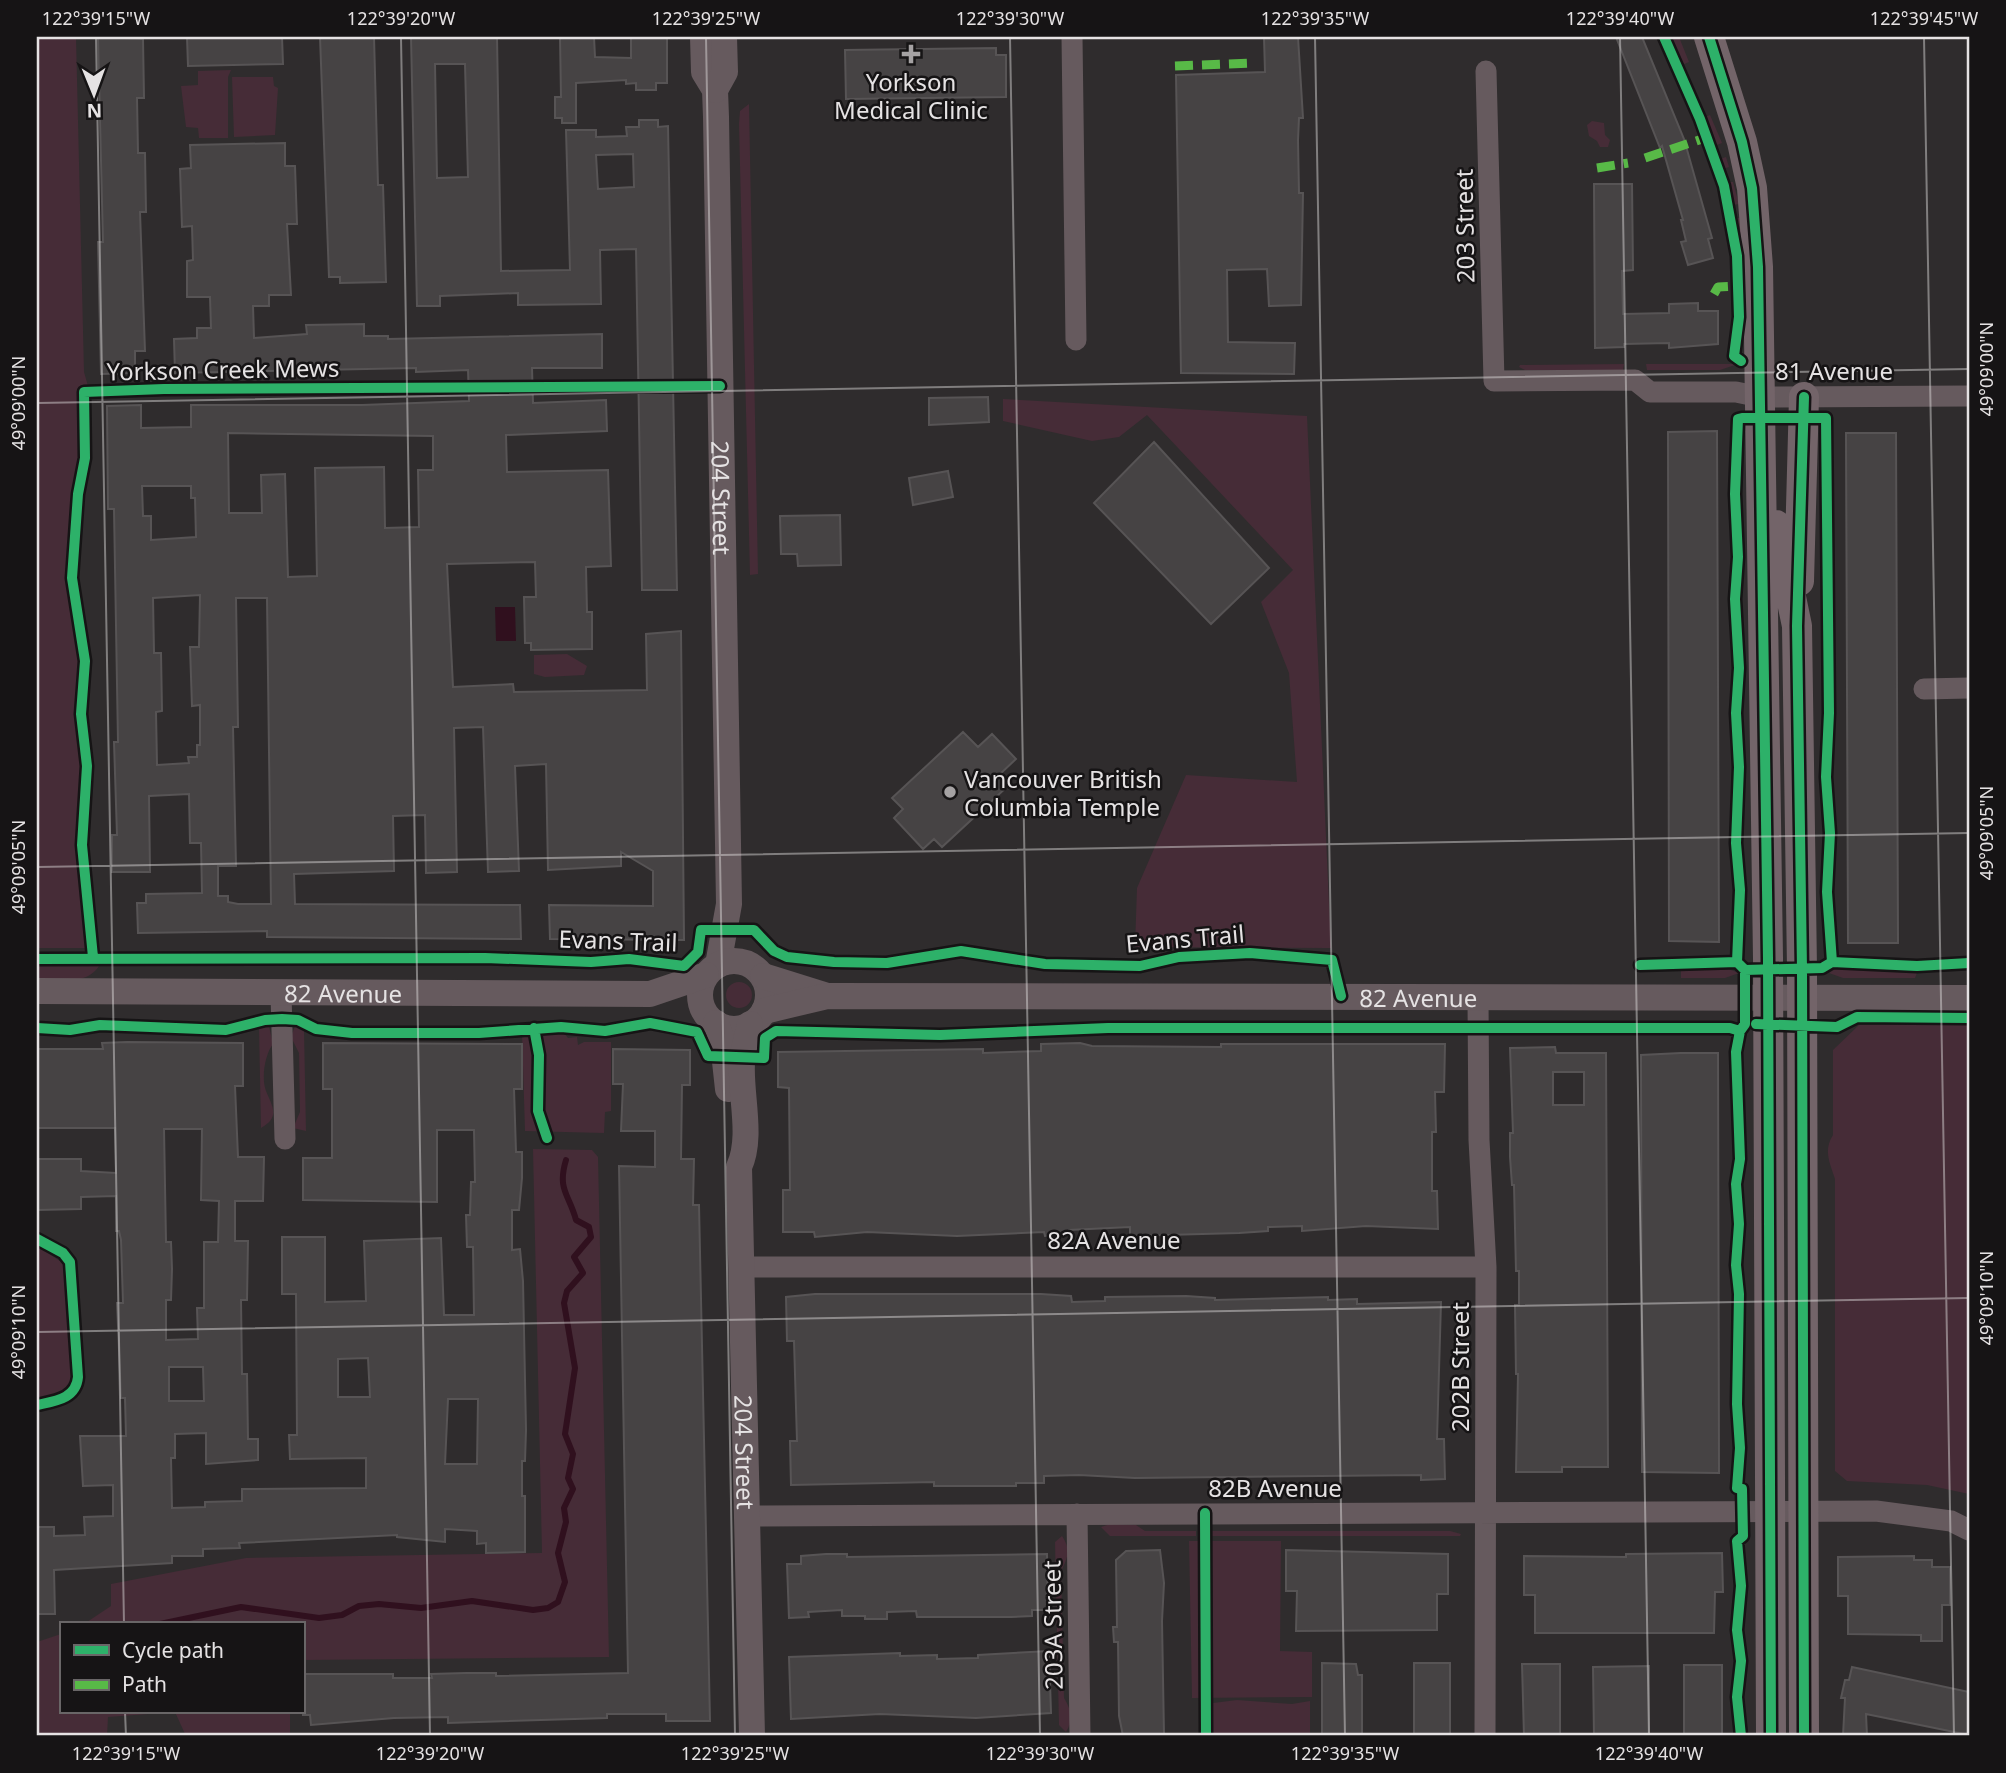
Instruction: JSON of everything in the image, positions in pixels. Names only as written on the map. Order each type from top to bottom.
[{"type":"main road","points":[[1709,37],[1742,142],[1752,188],[1758,253],[1768,998],[1770,1736]]},
{"type":"main road","points":[[1804,397],[1797,626],[1802,998],[1804,1736]]},
{"type":"main road","points":[[1762,467],[1797,626]]},
{"type":"street","name":"204 Street","points":[[703,37],[704,72],[715,90]]},
{"type":"street","name":"204 Street","points":[[712,970],[729,904],[715,90],[725,72],[724,37]]},
{"type":"street","points":[[1072,37],[1076,340]]},
{"type":"street","name":"203 Street","points":[[1486,71],[1494,381]]},
{"type":"street","name":"81 Avenue","points":[[1494,381],[1635,380],[1650,391],[1737,392],[1760,397],[1969,396]]},
{"type":"street","points":[[1923,689],[1969,688]]},
{"type":"street","name":"204 Street","points":[[729,904],[754,969]]},
{"type":"street","points":[[736,960],[754,969],[768,996],[757,1018],[731,1029],[709,1016],[700,998],[712,970],[736,960]]},
{"type":"street","name":"82 Avenue","points":[[754,969],[827,996]]},
{"type":"street","name":"82 Avenue","points":[[650,994],[712,970]]},
{"type":"street","name":"82 Avenue","points":[[37,991],[650,994],[709,1016]]},
{"type":"street","points":[[281,994],[285,1139]]},
{"type":"street","name":"82 Avenue","points":[[757,1018],[827,996],[1969,998]]},
{"type":"street","name":"202B Street","points":[[1478,998],[1479,1140],[1486,1267],[1485,1736]]},
{"type":"street","name":"204 Street","points":[[709,1016],[727,1073],[731,1155],[738,1167],[752,1736]]},
{"type":"street","name":"204 Street","points":[[738,1167],[744,1157],[742,1058],[757,1018]]},
{"type":"street","name":"82A Avenue","points":[[742,1267],[1486,1267]]},
{"type":"street","name":"82B Avenue","points":[[746,1516],[1876,1511],[1951,1521],[1969,1530]]},
{"type":"street","name":"203A Street","points":[[1077,1514],[1080,1736]]},
{"type":"shaded area","points":[[37,37],[76,37],[84,372],[88,386],[78,391],[79,465],[70,509],[68,565],[81,659],[78,715],[82,760],[78,840],[88,948],[37,948]]},
{"type":"shaded area","points":[[1670,37],[1679,37],[1689,62],[1682,65]]},
{"type":"shaded area","points":[[231,70],[228,77],[228,138],[199,138],[198,128],[186,127],[181,86],[198,85],[198,71]]},
{"type":"shaded area","points":[[232,77],[273,77],[274,86],[278,88],[275,135],[234,137]]},
{"type":"shaded area","points":[[749,104],[758,574],[750,575],[739,124],[740,111]]},
{"type":"shaded area","points":[[1710,115],[1722,143],[1714,146],[1720,159],[1726,157],[1729,167],[1723,169],[1713,149],[1705,117]]},
{"type":"shaded area","points":[[1592,121],[1604,123],[1605,135],[1610,140],[1608,147],[1600,147],[1597,141],[1589,136],[1587,125]]},
{"type":"shaded area","points":[[1728,182],[1733,182],[1739,204],[1733,205],[1734,214]]},
{"type":"shaded area","points":[[1734,218],[1741,218],[1747,259],[1742,260]]},
{"type":"shaded area","points":[[1624,364],[1623,370],[1525,370],[1519,367],[1520,365]]},
{"type":"shaded area","points":[[1646,364],[1735,365],[1720,370],[1647,370]]},
{"type":"shaded area","points":[[1003,399],[1307,416],[1331,948],[1135,947],[1137,888],[1186,775],[1297,782],[1289,673],[1261,602],[1293,570],[1147,415],[1119,437],[1092,441],[1003,421]]},
{"type":"shaded area","points":[[495,607],[515,607],[516,641],[496,641]]},
{"type":"shaded area","points":[[567,654],[587,666],[584,675],[545,677],[534,674],[534,655]]},
{"type":"shaded area","points":[[90,962],[99,966],[87,977],[62,981],[37,980],[37,963]]},
{"type":"shaded area","points":[[1723,967],[1739,973],[1725,978],[1681,978],[1681,968]]},
{"type":"shaded area","points":[[1836,968],[1918,970],[1915,978],[1843,978],[1829,973]]},
{"type":"shaded area","points":[[739,982],[748,986],[752,995],[748,1004],[739,1008],[730,1004],[726,995],[730,986]]},
{"type":"shaded area","points":[[1859,1025],[1969,1025],[1969,1494],[1927,1485],[1847,1481],[1835,1471],[1835,1179],[1828,1152],[1833,1135],[1833,1050]]},
{"type":"shaded area","points":[[269,1026],[273,1044],[266,1060],[264,1080],[273,1115],[261,1128],[259,1027]]},
{"type":"shaded area","points":[[295,1026],[304,1030],[306,1131],[293,1128],[300,1112],[299,1053],[291,1037]]},
{"type":"shaded area","points":[[562,1031],[568,1038],[577,1037],[578,1045],[584,1042],[611,1042],[611,1111],[605,1112],[604,1133],[525,1131],[522,1033]]},
{"type":"shaded area","points":[[533,1149],[592,1150],[598,1157],[609,1657],[304,1660],[304,1622],[87,1622],[111,1606],[111,1584],[246,1558],[542,1553]]},
{"type":"shaded area","points":[[37,1246],[63,1263],[72,1373],[65,1388],[37,1399]]},
{"type":"shaded area","points":[[1110,1524],[1136,1525],[1145,1531],[1196,1531],[1196,1536],[1110,1536],[1101,1527]]},
{"type":"shaded area","points":[[1210,1531],[1450,1531],[1461,1534],[1211,1536]]},
{"type":"shaded area","points":[[1062,1536],[1067,1549],[1067,1558],[1061,1571],[1064,1698],[1071,1715],[1066,1732],[1059,1725],[1055,1542]]},
{"type":"shaded area","points":[[1189,1541],[1281,1541],[1280,1651],[1312,1652],[1312,1697],[1192,1698]]},
{"type":"shaded area","points":[[60,1634],[60,1714],[148,1714],[108,1717],[107,1736],[37,1736],[37,1642]]},
{"type":"shaded area","points":[[1237,1700],[1292,1704],[1310,1701],[1310,1736],[1212,1736],[1213,1703]]},
{"type":"shaded area","points":[[176,1714],[290,1714],[290,1735],[186,1736]]},
{"type":"building","points":[[98,37],[143,39],[144,98],[137,98],[138,153],[145,153],[146,212],[140,212],[145,351],[135,351],[135,373],[101,374],[98,242],[103,242]]},
{"type":"building","points":[[187,37],[282,37],[283,64],[188,66]]},
{"type":"building","points":[[320,37],[374,37],[378,185],[383,185],[386,282],[340,283],[340,277],[329,277]]},
{"type":"building","points":[[411,37],[497,37],[501,271],[570,270],[566,130],[596,130],[596,137],[627,136],[626,127],[639,127],[639,120],[658,120],[658,127],[668,126],[677,590],[642,590],[636,249],[600,250],[601,304],[518,305],[518,293],[440,296],[440,306],[417,306]],"holes":[[[435,64],[465,64],[468,177],[437,178]],[[633,154],[634,187],[598,189],[596,155]]]},
{"type":"building","points":[[560,37],[594,37],[595,57],[631,58],[631,37],[667,37],[667,83],[656,83],[656,90],[636,90],[636,83],[626,84],[626,80],[576,83],[576,123],[562,123],[562,118],[555,118],[555,97],[561,97]]},
{"type":"building","points":[[1264,37],[1298,37],[1303,118],[1299,118],[1298,140],[1299,193],[1303,193],[1301,305],[1269,306],[1267,269],[1227,270],[1228,342],[1295,343],[1294,374],[1181,373],[1176,75],[1265,72]]},
{"type":"building","points":[[1616,37],[1642,37],[1684,139],[1712,238],[1708,239],[1713,258],[1688,265],[1681,242],[1686,241],[1683,220],[1662,146],[1660,148]]},
{"type":"building","points":[[996,48],[996,55],[1006,55],[1006,97],[846,99],[845,50]]},
{"type":"building","points":[[285,143],[285,166],[295,166],[297,224],[287,224],[291,295],[269,295],[269,306],[253,306],[254,338],[307,334],[306,325],[364,324],[364,336],[388,336],[388,339],[602,334],[602,368],[532,368],[533,403],[606,400],[607,431],[506,435],[507,472],[608,470],[611,566],[586,567],[587,612],[592,612],[592,649],[531,650],[531,643],[525,643],[524,597],[536,597],[535,562],[447,564],[453,687],[513,684],[514,692],[647,690],[646,634],[681,631],[684,940],[550,939],[549,905],[653,906],[653,871],[621,852],[621,866],[548,870],[546,764],[515,766],[519,871],[488,872],[483,727],[454,728],[457,872],[426,873],[425,815],[393,816],[394,871],[294,874],[295,904],[520,905],[521,939],[267,937],[267,931],[138,933],[137,903],[146,903],[146,894],[202,893],[201,843],[190,843],[189,794],[149,796],[150,872],[112,872],[112,835],[117,835],[114,742],[118,742],[114,509],[108,509],[107,406],[141,405],[141,428],[191,427],[191,405],[362,405],[469,401],[468,370],[416,372],[416,368],[175,373],[174,339],[197,338],[197,328],[211,328],[210,297],[187,297],[187,261],[193,260],[192,226],[182,227],[180,169],[191,168],[190,145]],"holes":[[[228,433],[433,436],[433,470],[418,470],[419,527],[385,528],[384,467],[315,468],[317,576],[288,577],[285,474],[261,475],[262,513],[229,513]],[[142,486],[191,486],[191,498],[195,498],[196,537],[151,540],[151,516],[143,516]],[[200,595],[199,647],[190,647],[192,706],[200,705],[200,745],[197,745],[197,757],[188,757],[189,763],[157,765],[156,712],[162,711],[161,653],[154,653],[153,598]],[[236,598],[267,598],[271,904],[238,904],[228,902],[228,896],[218,896],[218,866],[236,866],[233,727],[238,727]]]},
{"type":"building","points":[[1594,184],[1632,184],[1633,270],[1622,271],[1623,314],[1669,313],[1669,304],[1698,303],[1698,311],[1718,311],[1718,344],[1669,348],[1669,343],[1624,344],[1624,347],[1595,348]]},
{"type":"building","points":[[988,397],[989,422],[929,425],[929,398]]},
{"type":"building","points":[[1717,431],[1719,942],[1669,941],[1668,432]]},
{"type":"building","points":[[1846,433],[1896,433],[1898,943],[1848,943]]},
{"type":"building","points":[[1154,442],[1269,568],[1211,624],[1094,503]]},
{"type":"building","points":[[948,471],[953,497],[913,505],[909,478]]},
{"type":"building","points":[[840,515],[841,565],[798,566],[797,554],[781,554],[780,516]]},
{"type":"building","name":"Vancouver British Columbia Temple","points":[[963,732],[978,747],[992,734],[1016,759],[999,775],[1009,785],[942,847],[934,839],[923,849],[894,818],[903,809],[892,798]]},
{"type":"building","points":[[102,1043],[243,1043],[243,1086],[235,1086],[238,1157],[264,1157],[263,1201],[235,1201],[235,1241],[248,1241],[247,1300],[241,1300],[242,1374],[247,1374],[248,1439],[258,1439],[258,1460],[206,1464],[206,1433],[175,1434],[175,1458],[171,1458],[172,1508],[205,1507],[205,1502],[242,1501],[242,1489],[366,1488],[366,1458],[290,1459],[289,1435],[297,1435],[296,1294],[282,1294],[282,1237],[325,1237],[325,1302],[366,1301],[364,1241],[441,1238],[444,1315],[474,1315],[473,1247],[467,1247],[466,1215],[470,1215],[471,1182],[475,1182],[474,1130],[437,1130],[437,1202],[303,1200],[303,1158],[332,1158],[332,1089],[323,1089],[323,1043],[522,1044],[522,1089],[514,1089],[516,1152],[522,1152],[522,1178],[519,1210],[512,1210],[512,1250],[520,1249],[523,1281],[526,1430],[525,1461],[522,1461],[522,1496],[525,1496],[525,1552],[486,1553],[486,1543],[477,1544],[477,1531],[445,1529],[445,1542],[397,1535],[239,1543],[240,1548],[203,1549],[203,1556],[172,1556],[172,1563],[54,1570],[55,1614],[37,1614],[37,1527],[54,1527],[54,1536],[85,1535],[84,1517],[113,1516],[113,1485],[83,1486],[80,1436],[126,1436],[125,1398],[121,1398],[117,1303],[123,1303],[121,1240],[119,1231],[116,1231],[116,1196],[81,1197],[81,1209],[37,1210],[37,1159],[81,1159],[81,1171],[116,1173],[115,1128],[37,1128],[37,1049],[103,1049]],"holes":[[[164,1129],[202,1129],[201,1200],[219,1201],[218,1242],[204,1242],[204,1308],[197,1308],[198,1339],[166,1340],[166,1300],[171,1300],[172,1269],[171,1242],[166,1242]],[[368,1358],[370,1397],[338,1397],[338,1359]],[[169,1367],[203,1367],[204,1401],[169,1401]],[[448,1399],[478,1399],[477,1464],[445,1464]]]},
{"type":"building","points":[[1080,1043],[1092,1046],[1221,1047],[1221,1044],[1445,1044],[1444,1092],[1435,1092],[1436,1132],[1432,1132],[1432,1191],[1437,1191],[1438,1229],[1366,1226],[1302,1231],[1302,1226],[1268,1227],[1268,1231],[1239,1233],[1130,1236],[1130,1227],[1069,1230],[1069,1234],[1045,1236],[1044,1232],[957,1236],[867,1232],[815,1237],[814,1232],[783,1232],[783,1190],[790,1190],[789,1088],[778,1087],[778,1052],[983,1049],[983,1053],[1041,1051],[1041,1044]]},
{"type":"building","points":[[1555,1047],[1556,1053],[1606,1053],[1608,1467],[1562,1467],[1562,1472],[1516,1472],[1518,1374],[1515,1305],[1519,1305],[1519,1271],[1516,1271],[1514,1185],[1510,1157],[1510,1133],[1513,1133],[1510,1048]],"holes":[[[1553,1072],[1584,1072],[1584,1105],[1553,1105]]]},
{"type":"building","points":[[613,1049],[690,1050],[690,1085],[682,1085],[681,1159],[694,1159],[693,1205],[699,1205],[710,1721],[666,1721],[666,1714],[607,1714],[607,1718],[448,1723],[448,1717],[394,1718],[311,1725],[310,1715],[303,1715],[304,1674],[393,1674],[393,1678],[432,1678],[431,1674],[466,1673],[496,1673],[496,1676],[628,1673],[619,1166],[655,1167],[655,1131],[621,1131],[623,1084],[613,1084]]},
{"type":"building","points":[[1718,1053],[1719,1473],[1642,1472],[1641,1055]]},
{"type":"building","points":[[815,1294],[1041,1294],[1071,1296],[1072,1302],[1105,1301],[1105,1297],[1186,1296],[1215,1300],[1328,1297],[1328,1300],[1357,1299],[1357,1304],[1441,1302],[1437,1439],[1444,1439],[1445,1479],[1421,1480],[1421,1475],[1135,1478],[1079,1475],[1044,1476],[1044,1483],[1016,1483],[1016,1486],[934,1486],[934,1482],[791,1485],[790,1441],[797,1441],[794,1341],[787,1341],[786,1297]]},
{"type":"building","points":[[1160,1550],[1164,1583],[1164,1735],[1123,1736],[1119,1716],[1118,1642],[1114,1642],[1113,1627],[1117,1627],[1116,1560],[1126,1551]]},
{"type":"building","points":[[1286,1550],[1448,1554],[1448,1594],[1437,1594],[1437,1630],[1296,1631],[1297,1591],[1286,1591]]},
{"type":"building","points":[[1722,1553],[1723,1592],[1715,1592],[1714,1633],[1535,1633],[1535,1595],[1524,1595],[1524,1556],[1626,1557],[1626,1554]]},
{"type":"building","points":[[847,1554],[847,1557],[1047,1554],[1048,1610],[1032,1610],[1032,1616],[1011,1617],[917,1617],[916,1611],[887,1612],[887,1619],[865,1619],[865,1616],[842,1616],[842,1610],[808,1612],[809,1617],[789,1618],[787,1564],[801,1564],[801,1556]]},
{"type":"building","points":[[1914,1556],[1914,1560],[1932,1560],[1932,1567],[1950,1567],[1950,1605],[1942,1605],[1942,1641],[1921,1641],[1921,1635],[1848,1634],[1848,1596],[1838,1596],[1838,1557]]},
{"type":"building","points":[[1049,1651],[1051,1713],[976,1718],[880,1714],[791,1719],[789,1657],[900,1653],[900,1656],[937,1655],[937,1659]]},
{"type":"building","points":[[1322,1663],[1356,1664],[1358,1675],[1362,1675],[1362,1736],[1322,1736]]},
{"type":"building","points":[[1414,1663],[1450,1663],[1450,1736],[1414,1736]]},
{"type":"building","points":[[1522,1664],[1560,1664],[1560,1736],[1524,1736]]},
{"type":"building","points":[[1684,1665],[1722,1665],[1722,1736],[1684,1736]]},
{"type":"building","points":[[1649,1666],[1649,1736],[1594,1736],[1593,1667]]},
{"type":"building","points":[[1852,1667],[1969,1692],[1969,1735],[1866,1714],[1867,1736],[1843,1736],[1845,1698],[1841,1698],[1845,1680],[1849,1680]]},
{"type":"waterway","points":[[170,1622],[241,1607],[319,1618],[342,1615],[359,1606],[379,1604],[421,1608],[472,1601],[533,1610],[548,1608],[558,1602],[565,1582],[558,1553],[566,1522],[564,1508],[573,1489],[568,1478],[573,1454],[565,1434],[575,1368],[564,1303],[567,1291],[583,1273],[574,1257],[591,1237],[589,1227],[576,1220],[565,1192],[563,1178],[566,1160]]},
{"type":"marked path","points":[[1175,66],[1254,63]]},
{"type":"marked path","points":[[1645,158],[1705,138]]},
{"type":"marked path","points":[[1597,168],[1628,163]]},
{"type":"marked path","points":[[1714,294],[1718,287],[1736,286]]},
{"type":"cycle path","points":[[1664,37],[1700,119],[1724,186],[1737,256],[1739,317],[1734,356],[1741,361]]},
{"type":"cycle path","points":[[1709,37],[1742,142],[1752,188],[1758,267],[1768,958],[1771,1736]]},
{"type":"cycle path","name":"Yorkson Creek Mews","points":[[93,957],[82,845],[87,766],[81,714],[85,661],[72,578],[78,494],[85,458],[84,392],[164,389],[720,386]]},
{"type":"cycle path","points":[[1804,397],[1797,626],[1802,969],[1804,1736]]},
{"type":"cycle path","points":[[1832,962],[1827,892],[1830,833],[1826,777],[1829,713],[1826,418],[1742,418],[1738,419],[1735,494],[1738,557],[1735,599],[1739,668],[1736,713],[1739,767],[1736,843],[1740,890],[1737,962],[1745,970],[1822,968],[1832,962],[1917,966],[1969,963]]},
{"type":"cycle path","name":"Evans Trail","points":[[37,959],[485,958],[591,962],[629,959],[684,966],[698,952],[701,930],[754,930],[774,951],[787,957],[834,962],[887,963],[961,951],[1045,964],[1140,966],[1179,957],[1250,953],[1332,960],[1341,996]]},
{"type":"cycle path","points":[[1640,965],[1737,962]]},
{"type":"cycle path","points":[[1741,1736],[1737,1697],[1741,1661],[1737,1630],[1741,1586],[1737,1541],[1743,1536],[1742,1489],[1737,1488],[1740,1448],[1737,1404],[1739,1294],[1736,1265],[1739,1224],[1736,1184],[1740,1159],[1736,1052],[1740,1031],[1745,1024],[1745,970]]},
{"type":"cycle path","points":[[1756,1024],[1837,1027],[1857,1017],[1969,1018]]},
{"type":"cycle path","points":[[37,1028],[70,1030],[100,1025],[226,1030],[265,1020],[282,1019],[298,1020],[316,1029],[352,1033],[479,1033],[561,1027],[605,1031],[650,1023],[697,1032],[708,1056],[764,1058],[765,1038],[776,1031],[940,1035],[1108,1028],[1730,1028],[1740,1031]]},
{"type":"cycle path","points":[[534,1028],[539,1055],[538,1111],[547,1138]]},
{"type":"cycle path","points":[[37,1239],[63,1253],[70,1262],[78,1377],[73,1390],[64,1398],[37,1405]]},
{"type":"cycle path","points":[[1205,1513],[1206,1736]]},
{"type":"place","name":"Yorkson Medical Clinic","points":[[911,54]]},
{"type":"place","name":"Vancouver British Columbia Temple","points":[[950,792]]}]
